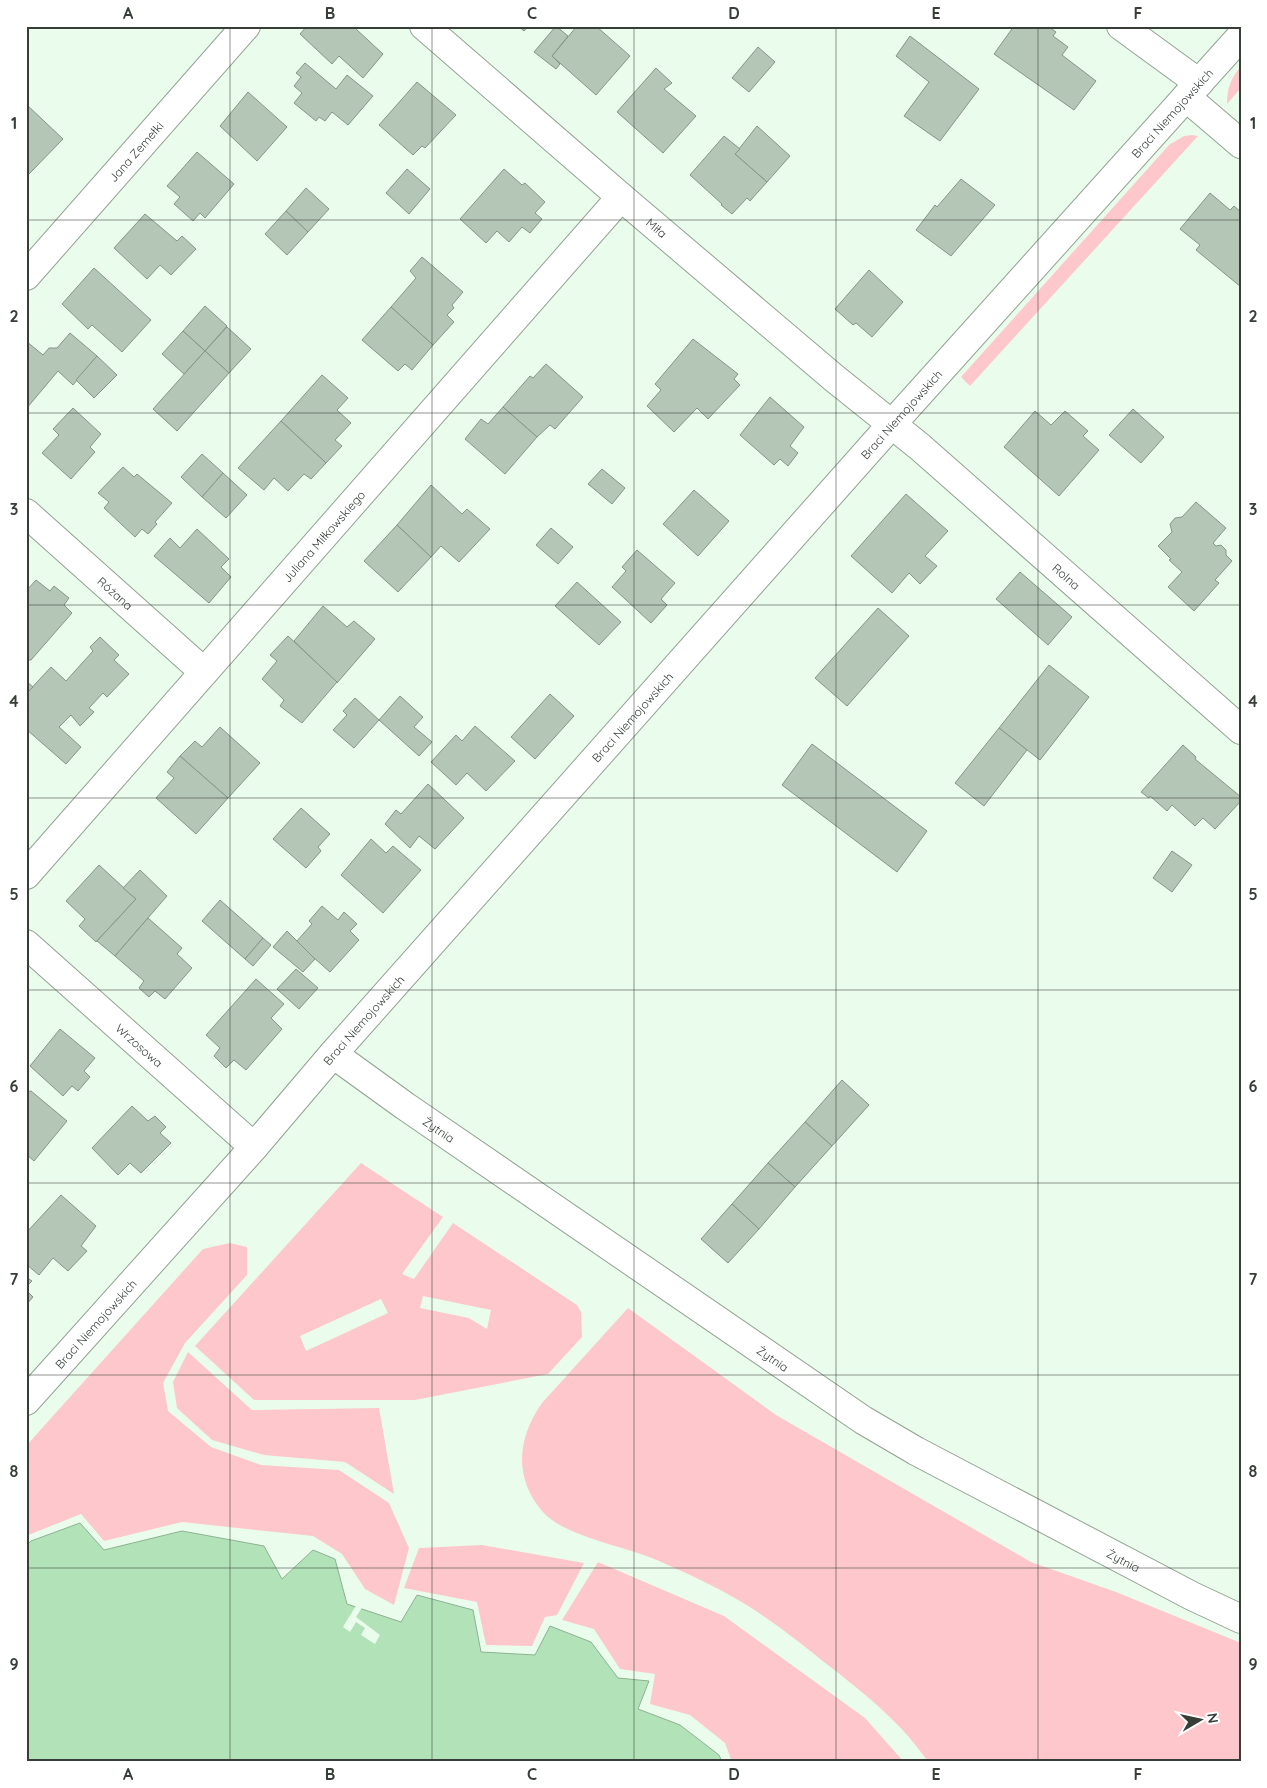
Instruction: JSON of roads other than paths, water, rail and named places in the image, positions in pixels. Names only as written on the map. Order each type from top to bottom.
[{"type":"street","name":"Jana Zemełki","points":[[26,276],[246,26]]},
{"type":"street","name":"Miła","points":[[424,26],[826,372],[892,424]]},
{"type":"street","points":[[1121,26],[1192,90],[1241,144]]},
{"type":"street","name":"Braci Niemojowskich","points":[[26,1401],[254,1147],[333,1054],[892,424],[1241,36]]},
{"type":"street","name":"Juliana Miłkowskiego","points":[[26,874],[621,197]]},
{"type":"street","name":"Rolna","points":[[892,424],[1241,730]]},
{"type":"street","name":"Różana","points":[[26,513],[204,672]]},
{"type":"street","name":"Wrzosowa","points":[[26,944],[254,1147]]},
{"type":"street","name":"Żytnia","points":[[333,1054],[405,1106],[863,1420],[950,1469],[1192,1596],[1241,1619]]}]
